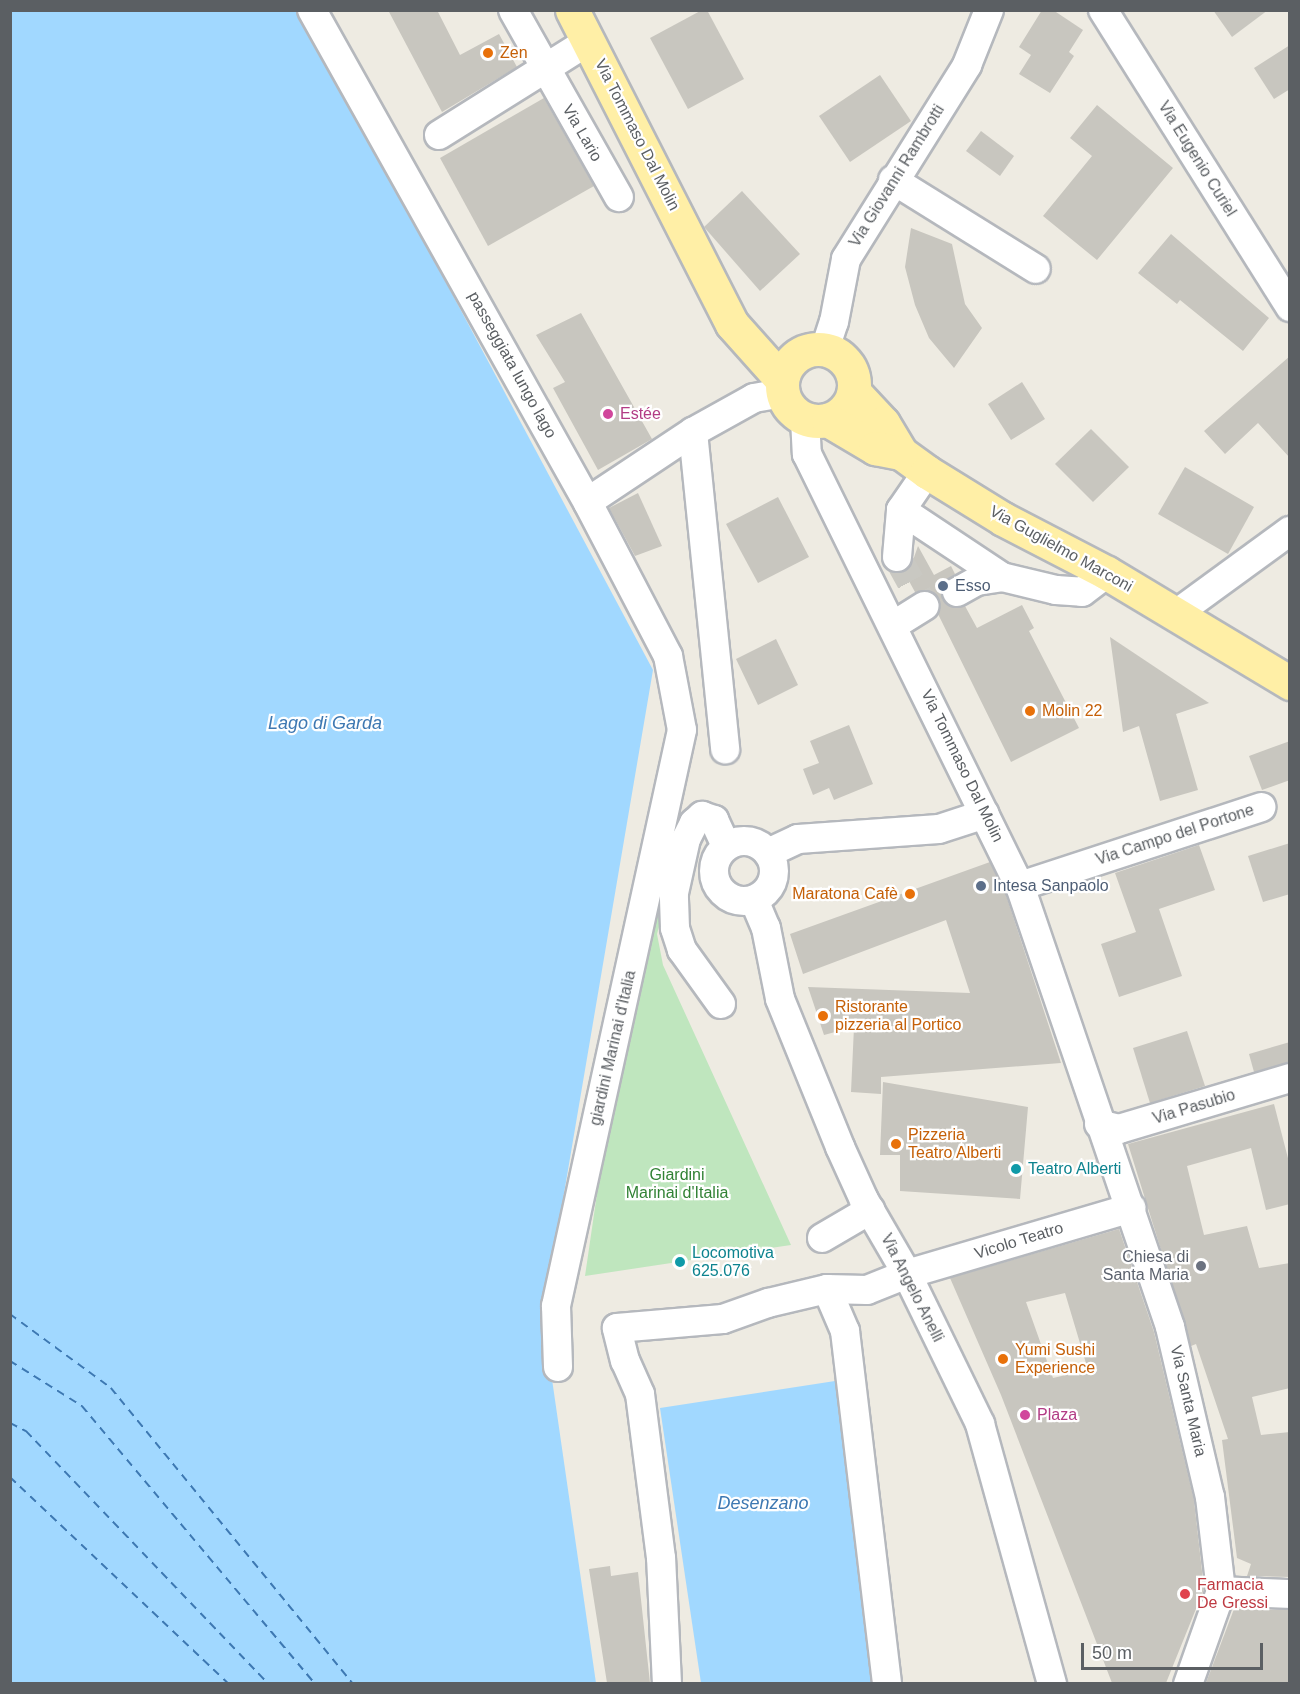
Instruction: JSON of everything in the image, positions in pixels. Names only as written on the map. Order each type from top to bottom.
[{"type":"main road","name":"Via Tommaso Dal Molin","points":[[572,10],[732,324],[782,387]]},
{"type":"main road","name":"Via Tommaso Dal Molin","points":[[701,260],[744,312],[771,336],[812,351]]},
{"type":"main road","points":[[817,420],[845,410],[854,392],[851,369],[836,353],[812,351],[791,360],[782,387],[795,413],[817,420],[875,448],[901,453]]},
{"type":"main road","name":"Via Guglielmo Marconi","points":[[854,392],[883,423],[901,453],[927,472],[1003,519],[1107,573],[1290,683]]},
{"type":"street","name":"passeggiata lungo lago","points":[[312,10],[577,482],[669,656],[682,730]]},
{"type":"street","name":"Via Lario","points":[[513,10],[544,69],[619,197]]},
{"type":"street","name":"Via Giovanni Rambrotti","points":[[812,351],[834,322],[846,259],[893,180],[967,65],[989,10]]},
{"type":"street","name":"Via Eugenio Curiel","points":[[1103,10],[1290,307]]},
{"type":"street","points":[[439,135],[589,41]]},
{"type":"street","points":[[893,180],[1036,269]]},
{"type":"street","points":[[595,497],[693,432],[754,398],[782,387]]},
{"type":"street","name":"Via Tommaso Dal Molin","points":[[817,420],[807,454],[894,625],[1020,885],[1099,1124]]},
{"type":"street","points":[[682,730],[724,738],[693,432]]},
{"type":"street","points":[[897,557],[901,510],[927,472]]},
{"type":"street","points":[[901,510],[1002,577],[1056,590],[1082,592],[1107,573]]},
{"type":"street","points":[[1176,614],[1290,531]]},
{"type":"street","points":[[957,592],[977,581],[1002,577]]},
{"type":"street","points":[[894,625],[924,606]]},
{"type":"street","name":"giardini Marinai d'Italia","points":[[558,1367],[556,1306],[682,730]]},
{"type":"street","name":"Via Campo del Portone","points":[[1020,885],[1261,807]]},
{"type":"street","points":[[768,853],[798,839],[939,829],[985,814]]},
{"type":"street","points":[[721,1004],[682,950],[675,928],[674,893],[694,823],[702,816],[714,820],[726,846]]},
{"type":"street","points":[[749,841],[768,853],[774,868],[772,884],[754,900],[738,901],[719,887],[714,865],[726,846],[749,841]]},
{"type":"street","name":"Via Angelo Anelli","points":[[754,900],[766,928],[780,999],[870,1210],[908,1274],[980,1424],[1052,1683]]},
{"type":"street","name":"Via Pasubio","points":[[1099,1124],[1119,1129],[1290,1078]]},
{"type":"street","name":"Via Santa Maria","points":[[1099,1124],[1131,1208],[1170,1327],[1210,1497],[1221,1591],[1188,1683]]},
{"type":"street","name":"Vicolo Teatro","points":[[667,1683],[661,1558],[640,1394],[625,1361],[617,1328],[723,1319],[768,1303],[827,1289],[867,1290],[908,1274],[1131,1208]]},
{"type":"street","points":[[822,1238],[870,1210]]},
{"type":"street","points":[[827,1289],[845,1330],[887,1683]]},
{"type":"street","points":[[1221,1591],[1284,1594]]},
{"type":"green space","name":"Giardini Marinai d'Italia","points":[[662,842],[681,847],[657,934],[663,965],[791,1245],[585,1276],[619,1043]]},
{"type":"water","name":"Lago di Garda","points":[[11,11],[301,11],[653,670],[543,1317],[596,1683],[11,1684]]},
{"type":"water","name":"Desenzano","points":[[835,1381],[879,1683],[701,1683],[660,1408]]},
{"type":"building","points":[[388,10],[437,10],[460,55],[499,34],[517,67],[442,112]]},
{"type":"building","points":[[702,10],[707,10],[744,79],[688,109],[650,38]]},
{"type":"building","points":[[1042,10],[1053,10],[1083,30],[1069,52],[1074,56],[1050,93],[1019,74],[1031,55],[1019,47]]},
{"type":"building","points":[[1213,10],[1268,10],[1232,37]]},
{"type":"building","points":[[1290,45],[1290,89],[1274,99],[1254,68]]},
{"type":"building","points":[[880,75],[911,121],[850,162],[819,116]]},
{"type":"building","points":[[544,98],[594,186],[488,246],[440,158]]},
{"type":"building","points":[[1097,105],[1173,168],[1097,260],[1043,216],[1092,156],[1070,138]]},
{"type":"building","points":[[981,131],[1014,156],[1000,176],[966,151]]},
{"type":"building","points":[[742,191],[800,254],[760,291],[704,227]]},
{"type":"building","points":[[911,228],[952,244],[965,304],[982,328],[954,368],[929,338],[915,305],[905,267]]},
{"type":"building","points":[[1171,234],[1269,318],[1243,351],[1180,300],[1177,304],[1138,273]]},
{"type":"building","points":[[581,313],[652,439],[598,470],[553,388],[565,382],[536,335]]},
{"type":"building","points":[[1290,356],[1290,458],[1258,423],[1225,454],[1204,431]]},
{"type":"building","points":[[1022,382],[1045,419],[1011,440],[988,404]]},
{"type":"building","points":[[1091,429],[1129,467],[1093,502],[1055,464]]},
{"type":"building","points":[[1185,467],[1254,507],[1228,554],[1158,514]]},
{"type":"building","points":[[638,493],[662,546],[635,556],[609,508]]},
{"type":"building","points":[[778,497],[809,557],[758,583],[726,524]]},
{"type":"building","points":[[918,546],[934,575],[951,566],[955,574],[943,584],[942,599],[949,606],[965,606],[977,628],[1022,605],[1034,628],[1029,631],[1079,728],[1011,762],[938,614],[938,598],[931,591],[915,592],[904,572],[911,566]]},
{"type":"building","points":[[1110,637],[1209,703],[1176,714],[1198,790],[1160,801],[1139,726],[1123,732]]},
{"type":"building","points":[[776,639],[798,685],[758,705],[736,659]]},
{"type":"building","points":[[849,725],[873,784],[834,800],[829,788],[813,795],[803,769],[819,763],[810,741]]},
{"type":"building","points":[[1290,741],[1290,780],[1262,790],[1249,756]]},
{"type":"building","points":[[1290,843],[1290,894],[1263,902],[1248,856]]},
{"type":"building","points":[[1199,845],[1215,890],[1159,909],[1182,976],[1119,997],[1101,944],[1136,932],[1115,873]]},
{"type":"building","points":[[990,862],[1005,892],[1061,1063],[881,1077],[881,1094],[851,1092],[854,1027],[824,1035],[808,987],[970,993],[946,920],[803,974],[790,934]]},
{"type":"building","points":[[1187,1031],[1205,1086],[1150,1103],[1133,1048]]},
{"type":"building","points":[[1290,1042],[1290,1062],[1254,1072],[1249,1054]]},
{"type":"building","points":[[883,1082],[1028,1107],[1020,1199],[900,1191],[900,1155],[880,1155]]},
{"type":"building","points":[[1274,1104],[1290,1166],[1290,1204],[1266,1210],[1251,1148],[1187,1166],[1204,1235],[1247,1226],[1259,1268],[1290,1263],[1290,1388],[1252,1397],[1261,1435],[1290,1432],[1290,1577],[1247,1576],[1251,1564],[1237,1558],[1222,1440],[1228,1439],[1196,1344],[1191,1346],[1128,1144]]},
{"type":"building","points":[[1119,1229],[1154,1332],[1194,1500],[1204,1589],[1166,1683],[1112,1683],[1001,1395],[950,1278]],"holes":[[[1065,1293],[1088,1370],[1053,1378],[1026,1302]]]},
{"type":"building","points":[[610,1566],[611,1576],[638,1572],[650,1683],[607,1683],[589,1569]]},
{"type":"building","points":[[1234,1609],[1290,1610],[1290,1683],[1206,1683]]},
{"type":"ferry route","points":[[10,1314],[111,1388],[353,1684]]},
{"type":"ferry route","points":[[10,1361],[82,1406],[315,1684]]},
{"type":"ferry route","points":[[10,1423],[26,1431],[269,1684]]},
{"type":"ferry route","points":[[10,1477],[229,1684]]},
{"type":"tunnel","points":[[897,557],[924,606]]},
{"type":"place","name":"Zen","points":[[488,53]]},
{"type":"place","name":"Estée","points":[[608,414]]},
{"type":"place","name":"Esso","points":[[943,586]]},
{"type":"place","name":"Molin 22","points":[[1030,711]]},
{"type":"place","name":"Intesa Sanpaolo","points":[[981,886]]},
{"type":"place","name":"Maratona Cafè","points":[[910,894]]},
{"type":"place","name":"Ristorante pizzeria al Portico","points":[[823,1016]]},
{"type":"place","name":"Pizzeria Teatro Alberti","points":[[896,1144]]},
{"type":"place","name":"Teatro Alberti","points":[[1016,1169]]},
{"type":"place","name":"Locomotiva 625.076","points":[[680,1262]]},
{"type":"place","name":"Chiesa di Santa Maria","points":[[1201,1266]]},
{"type":"place","name":"Yumi Sushi Experience","points":[[1003,1359]]},
{"type":"place","name":"Plaza","points":[[1025,1415]]},
{"type":"place","name":"Farmacia De Gressi","points":[[1185,1594]]}]
